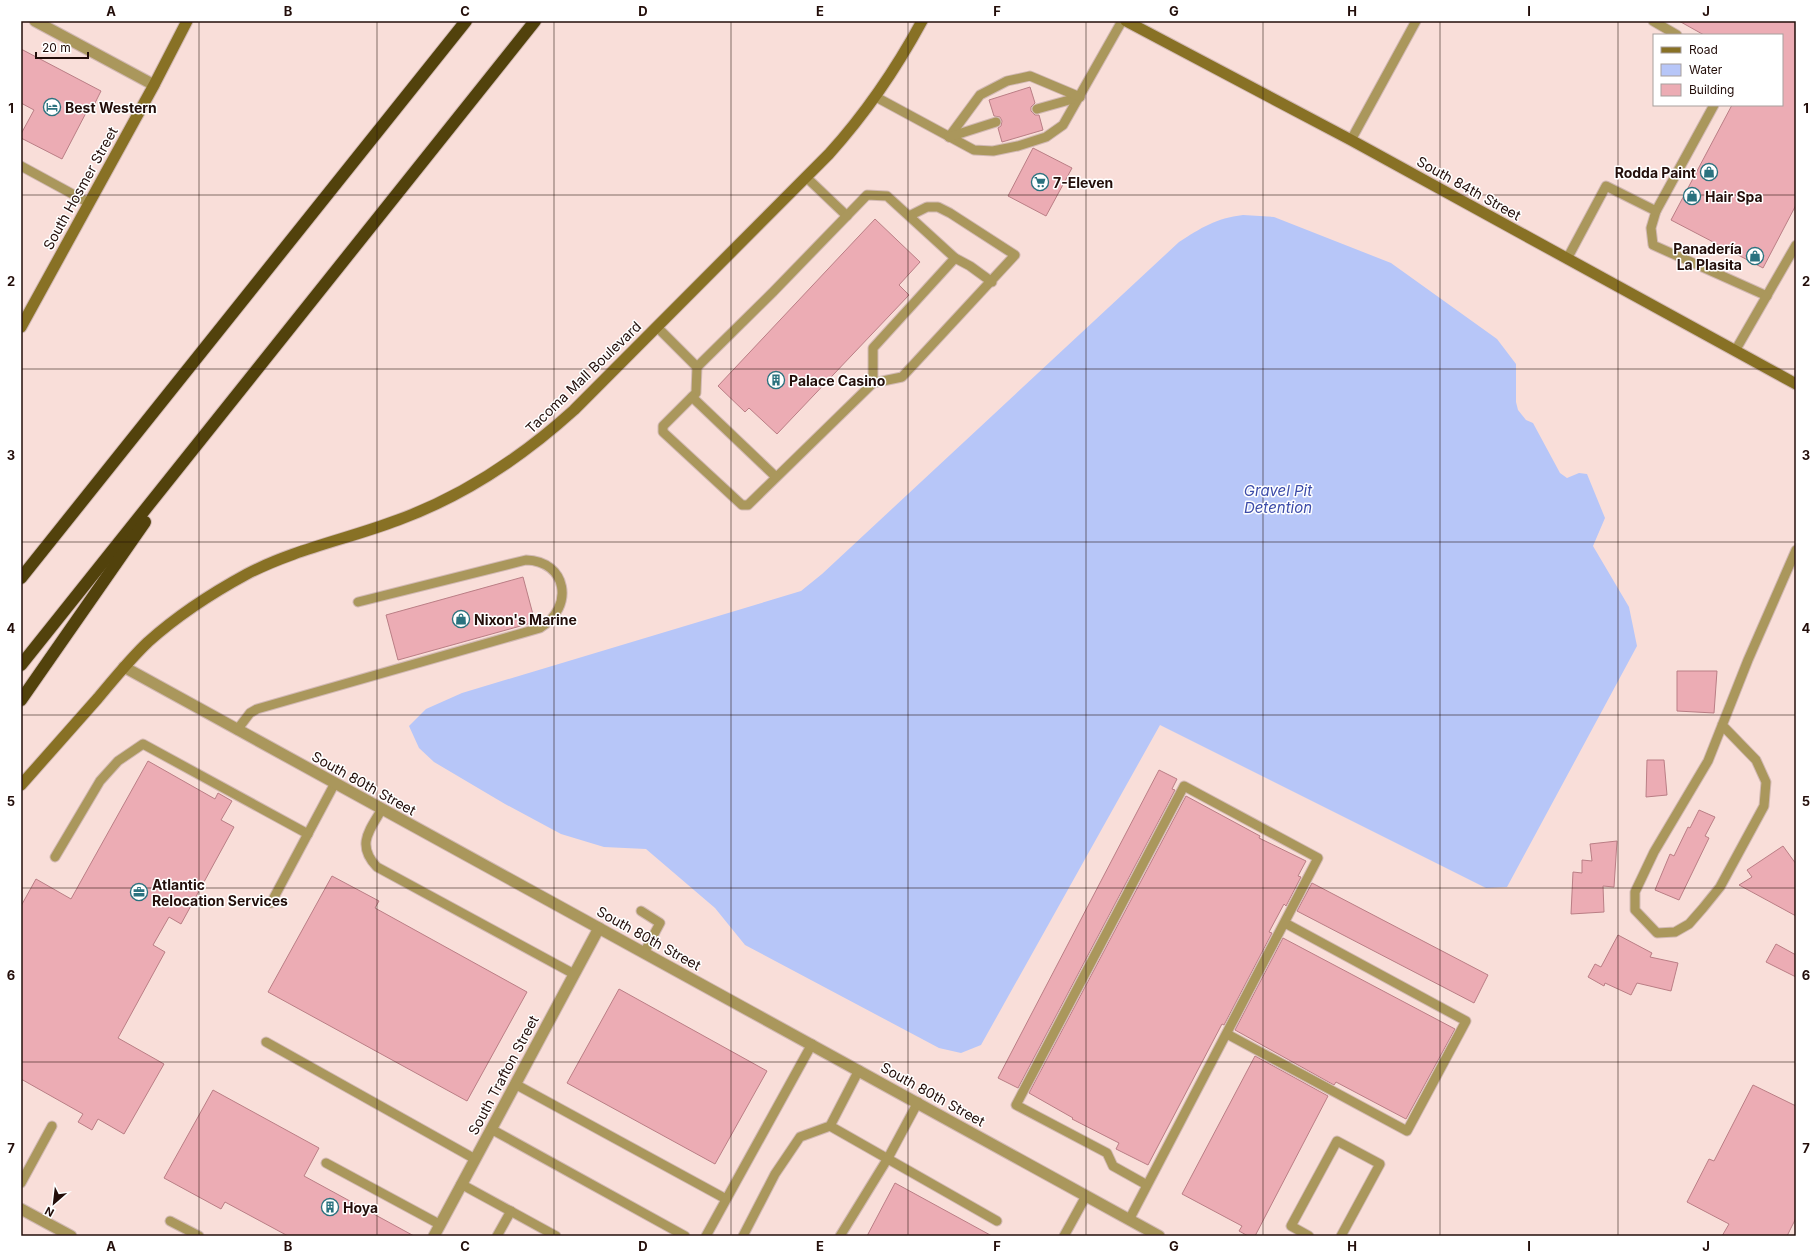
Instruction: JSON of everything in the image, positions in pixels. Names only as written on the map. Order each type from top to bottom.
[{"type":"highway","points":[[21,578],[466,21]]},
{"type":"highway","points":[[21,665],[535,21]]},
{"type":"highway","points":[[21,700],[207,433]]},
{"type":"main road","name":"South Hosmer Street","points":[[21,327],[154,85],[187,21]]},
{"type":"main road","name":"Tacoma Mall Boulevard","points":[[21,785],[124,667],[171,623],[196,605],[248,573],[304,549],[400,520],[431,506],[492,474],[526,450],[569,415],[806,177],[850,130],[876,97],[906,52],[922,21]]},
{"type":"main road","name":"South 84th Street","points":[[1126,21],[1351,140],[1796,384]]},
{"type":"street","points":[[35,21],[154,85]]},
{"type":"street","name":"South 80th Street","points":[[124,667],[918,1102],[1158,1236]]},
{"type":"street","name":"South Trafton Street","points":[[434,1236],[599,928]]},
{"type":"street","points":[[21,1209],[71,1236]]},
{"type":"lane","points":[[876,97],[974,150],[993,151],[1018,146],[1046,137],[1063,125],[1122,21]]},
{"type":"lane","points":[[1351,140],[1416,21]]},
{"type":"lane","points":[[1653,21],[1675,34]]},
{"type":"lane","points":[[949,137],[980,95],[1007,82],[1030,76],[1080,97]]},
{"type":"lane","points":[[1037,109],[1080,97]]},
{"type":"lane","points":[[1713,106],[1656,211],[1651,228],[1653,245],[1767,296]]},
{"type":"lane","points":[[949,137],[996,122]]},
{"type":"lane","points":[[21,166],[89,203]]},
{"type":"lane","points":[[806,177],[847,216]]},
{"type":"lane","points":[[1567,259],[1606,186],[1656,211]]},
{"type":"lane","points":[[909,216],[927,207],[938,207],[950,212],[1015,255],[992,282],[902,377],[873,383],[748,505],[742,505],[664,432],[663,426],[696,393],[697,367],[773,292],[867,195],[886,196],[955,258],[970,266],[992,282]]},
{"type":"lane","points":[[1735,351],[1796,245]]},
{"type":"lane","points":[[873,383],[873,348],[955,258]]},
{"type":"lane","points":[[657,326],[697,367]]},
{"type":"lane","points":[[692,397],[776,477]]},
{"type":"lane","points":[[1722,725],[1756,760],[1766,782],[1764,806],[1720,887],[1703,908],[1689,924],[1675,932],[1657,933],[1634,910],[1636,892],[1654,852],[1708,760],[1722,725],[1748,660],[1796,550]]},
{"type":"lane","points":[[237,730],[250,713],[257,709],[540,628],[548,623],[559,610],[563,599],[563,589],[560,581],[548,567],[540,562],[526,560],[358,602]]},
{"type":"lane","points":[[55,857],[100,781],[118,761],[143,744],[308,834]]},
{"type":"lane","points":[[271,903],[335,783]]},
{"type":"lane","points":[[1129,1220],[1318,858],[1184,786],[1016,1105],[1107,1153],[1113,1166],[1147,1185]]},
{"type":"lane","points":[[382,809],[368,834],[365,843],[368,854],[378,866],[574,974]]},
{"type":"lane","points":[[641,911],[660,923],[644,953]]},
{"type":"lane","points":[[1227,1034],[1406,1131],[1466,1021],[1284,923]]},
{"type":"lane","points":[[266,1042],[475,1159]]},
{"type":"lane","points":[[706,1236],[812,1044]]},
{"type":"lane","points":[[743,1236],[775,1174],[800,1137],[830,1126],[859,1070]]},
{"type":"lane","points":[[515,1084],[726,1199]]},
{"type":"lane","points":[[840,1236],[888,1158],[918,1102]]},
{"type":"lane","points":[[21,1183],[34,1162],[52,1126]]},
{"type":"lane","points":[[830,1126],[997,1221]]},
{"type":"lane","points":[[491,1129],[685,1236]]},
{"type":"lane","points":[[1309,1236],[1291,1226],[1337,1140],[1380,1164],[1341,1236]]},
{"type":"lane","points":[[326,1163],[440,1224]]},
{"type":"lane","points":[[461,1184],[556,1236]]},
{"type":"lane","points":[[1064,1236],[1086,1196]]},
{"type":"lane","points":[[497,1236],[511,1211]]},
{"type":"lane","points":[[170,1221],[199,1236]]},
{"type":"water","name":"Gravel Pit Detention","points":[[1243,215],[1274,217],[1391,263],[1497,339],[1516,364],[1516,402],[1518,410],[1526,420],[1533,423],[1560,473],[1567,478],[1579,473],[1587,474],[1605,518],[1593,546],[1629,607],[1637,646],[1507,887],[1486,888],[1160,725],[981,1045],[961,1053],[939,1048],[745,945],[715,908],[646,849],[604,847],[561,834],[505,804],[434,762],[419,748],[409,726],[426,709],[462,693],[801,591],[822,574],[1179,242],[1217,221],[1233,216]]},
{"type":"building","points":[[1679,21],[1796,21],[1796,205],[1763,268],[1671,220],[1731,106],[1783,106],[1783,34],[1702,34]]},
{"type":"building","name":"Best Western","points":[[21,49],[101,91],[91,111],[88,109],[62,159],[21,138],[21,134],[34,110],[21,103]]},
{"type":"building","points":[[1030,87],[1035,103],[1031,107],[1031,111],[1035,115],[1039,115],[1043,130],[1002,142],[998,128],[1001,126],[1002,121],[1000,117],[994,116],[989,100]]},
{"type":"building","name":"7-Eleven","points":[[1033,148],[1072,168],[1046,216],[1008,196]]},
{"type":"building","points":[[875,219],[920,262],[899,285],[909,295],[777,434],[749,408],[745,412],[718,386]]},
{"type":"building","name":"Nixon's Marine","points":[[523,577],[535,622],[398,660],[386,615]]},
{"type":"building","points":[[1677,671],[1717,671],[1714,713],[1677,711]]},
{"type":"building","points":[[1647,760],[1664,760],[1667,795],[1646,797]]},
{"type":"building","points":[[148,761],[215,799],[218,793],[232,801],[221,820],[234,827],[181,924],[169,917],[153,945],[165,952],[118,1038],[164,1064],[124,1134],[98,1119],[92,1130],[78,1122],[83,1114],[21,1079],[21,906],[36,879],[71,899]]},
{"type":"building","points":[[1159,770],[1177,779],[1172,789],[1175,790],[1018,1088],[998,1078]]},
{"type":"building","points":[[1186,796],[1260,836],[1259,838],[1306,861],[1298,876],[1301,877],[1286,906],[1284,904],[1269,932],[1272,933],[1224,1025],[1222,1024],[1148,1165],[1116,1149],[1119,1143],[1072,1119],[1073,1118],[1029,1093]]},
{"type":"building","points":[[1699,810],[1715,817],[1705,836],[1709,838],[1679,900],[1655,890],[1670,854],[1674,856],[1688,827],[1690,828]]},
{"type":"building","points":[[1617,841],[1614,887],[1603,886],[1604,912],[1571,914],[1573,872],[1582,873],[1582,860],[1592,861],[1590,844]]},
{"type":"building","points":[[1783,846],[1796,864],[1796,916],[1739,885],[1752,877],[1747,870]]},
{"type":"building","points":[[332,876],[379,901],[375,908],[527,992],[467,1101],[268,992]]},
{"type":"building","points":[[1312,883],[1488,975],[1474,1003],[1297,911]]},
{"type":"building","points":[[1618,935],[1652,953],[1650,957],[1678,963],[1671,991],[1637,983],[1631,995],[1605,983],[1604,986],[1588,977],[1595,964],[1601,967]]},
{"type":"building","points":[[1283,938],[1455,1029],[1406,1119],[1336,1082],[1334,1085],[1235,1030]]},
{"type":"building","points":[[1776,944],[1796,955],[1796,977],[1766,962]]},
{"type":"building","points":[[619,989],[767,1071],[715,1164],[567,1083]]},
{"type":"building","points":[[1255,1056],[1328,1096],[1255,1236],[1248,1236],[1239,1231],[1242,1226],[1182,1194]]},
{"type":"building","points":[[1753,1085],[1796,1106],[1796,1218],[1787,1236],[1722,1236],[1729,1224],[1687,1202],[1709,1159],[1714,1161]]},
{"type":"building","points":[[213,1090],[319,1148],[304,1176],[414,1236],[288,1236],[225,1202],[221,1209],[164,1178]]},
{"type":"building","points":[[895,1183],[992,1236],[867,1236]]},
{"type":"place","name":"Best Western","points":[[52,107]]},
{"type":"place","name":"Rodda Paint","points":[[1709,172]]},
{"type":"place","name":"7-Eleven","points":[[1040,182]]},
{"type":"place","name":"Hair Spa","points":[[1692,196]]},
{"type":"place","name":"Panadería La Plasita","points":[[1755,256]]},
{"type":"place","name":"Palace Casino","points":[[776,380]]},
{"type":"place","name":"Nixon's Marine","points":[[461,619]]},
{"type":"place","name":"Atlantic Relocation Services","points":[[139,892]]},
{"type":"place","name":"Hoya","points":[[330,1207]]}]
